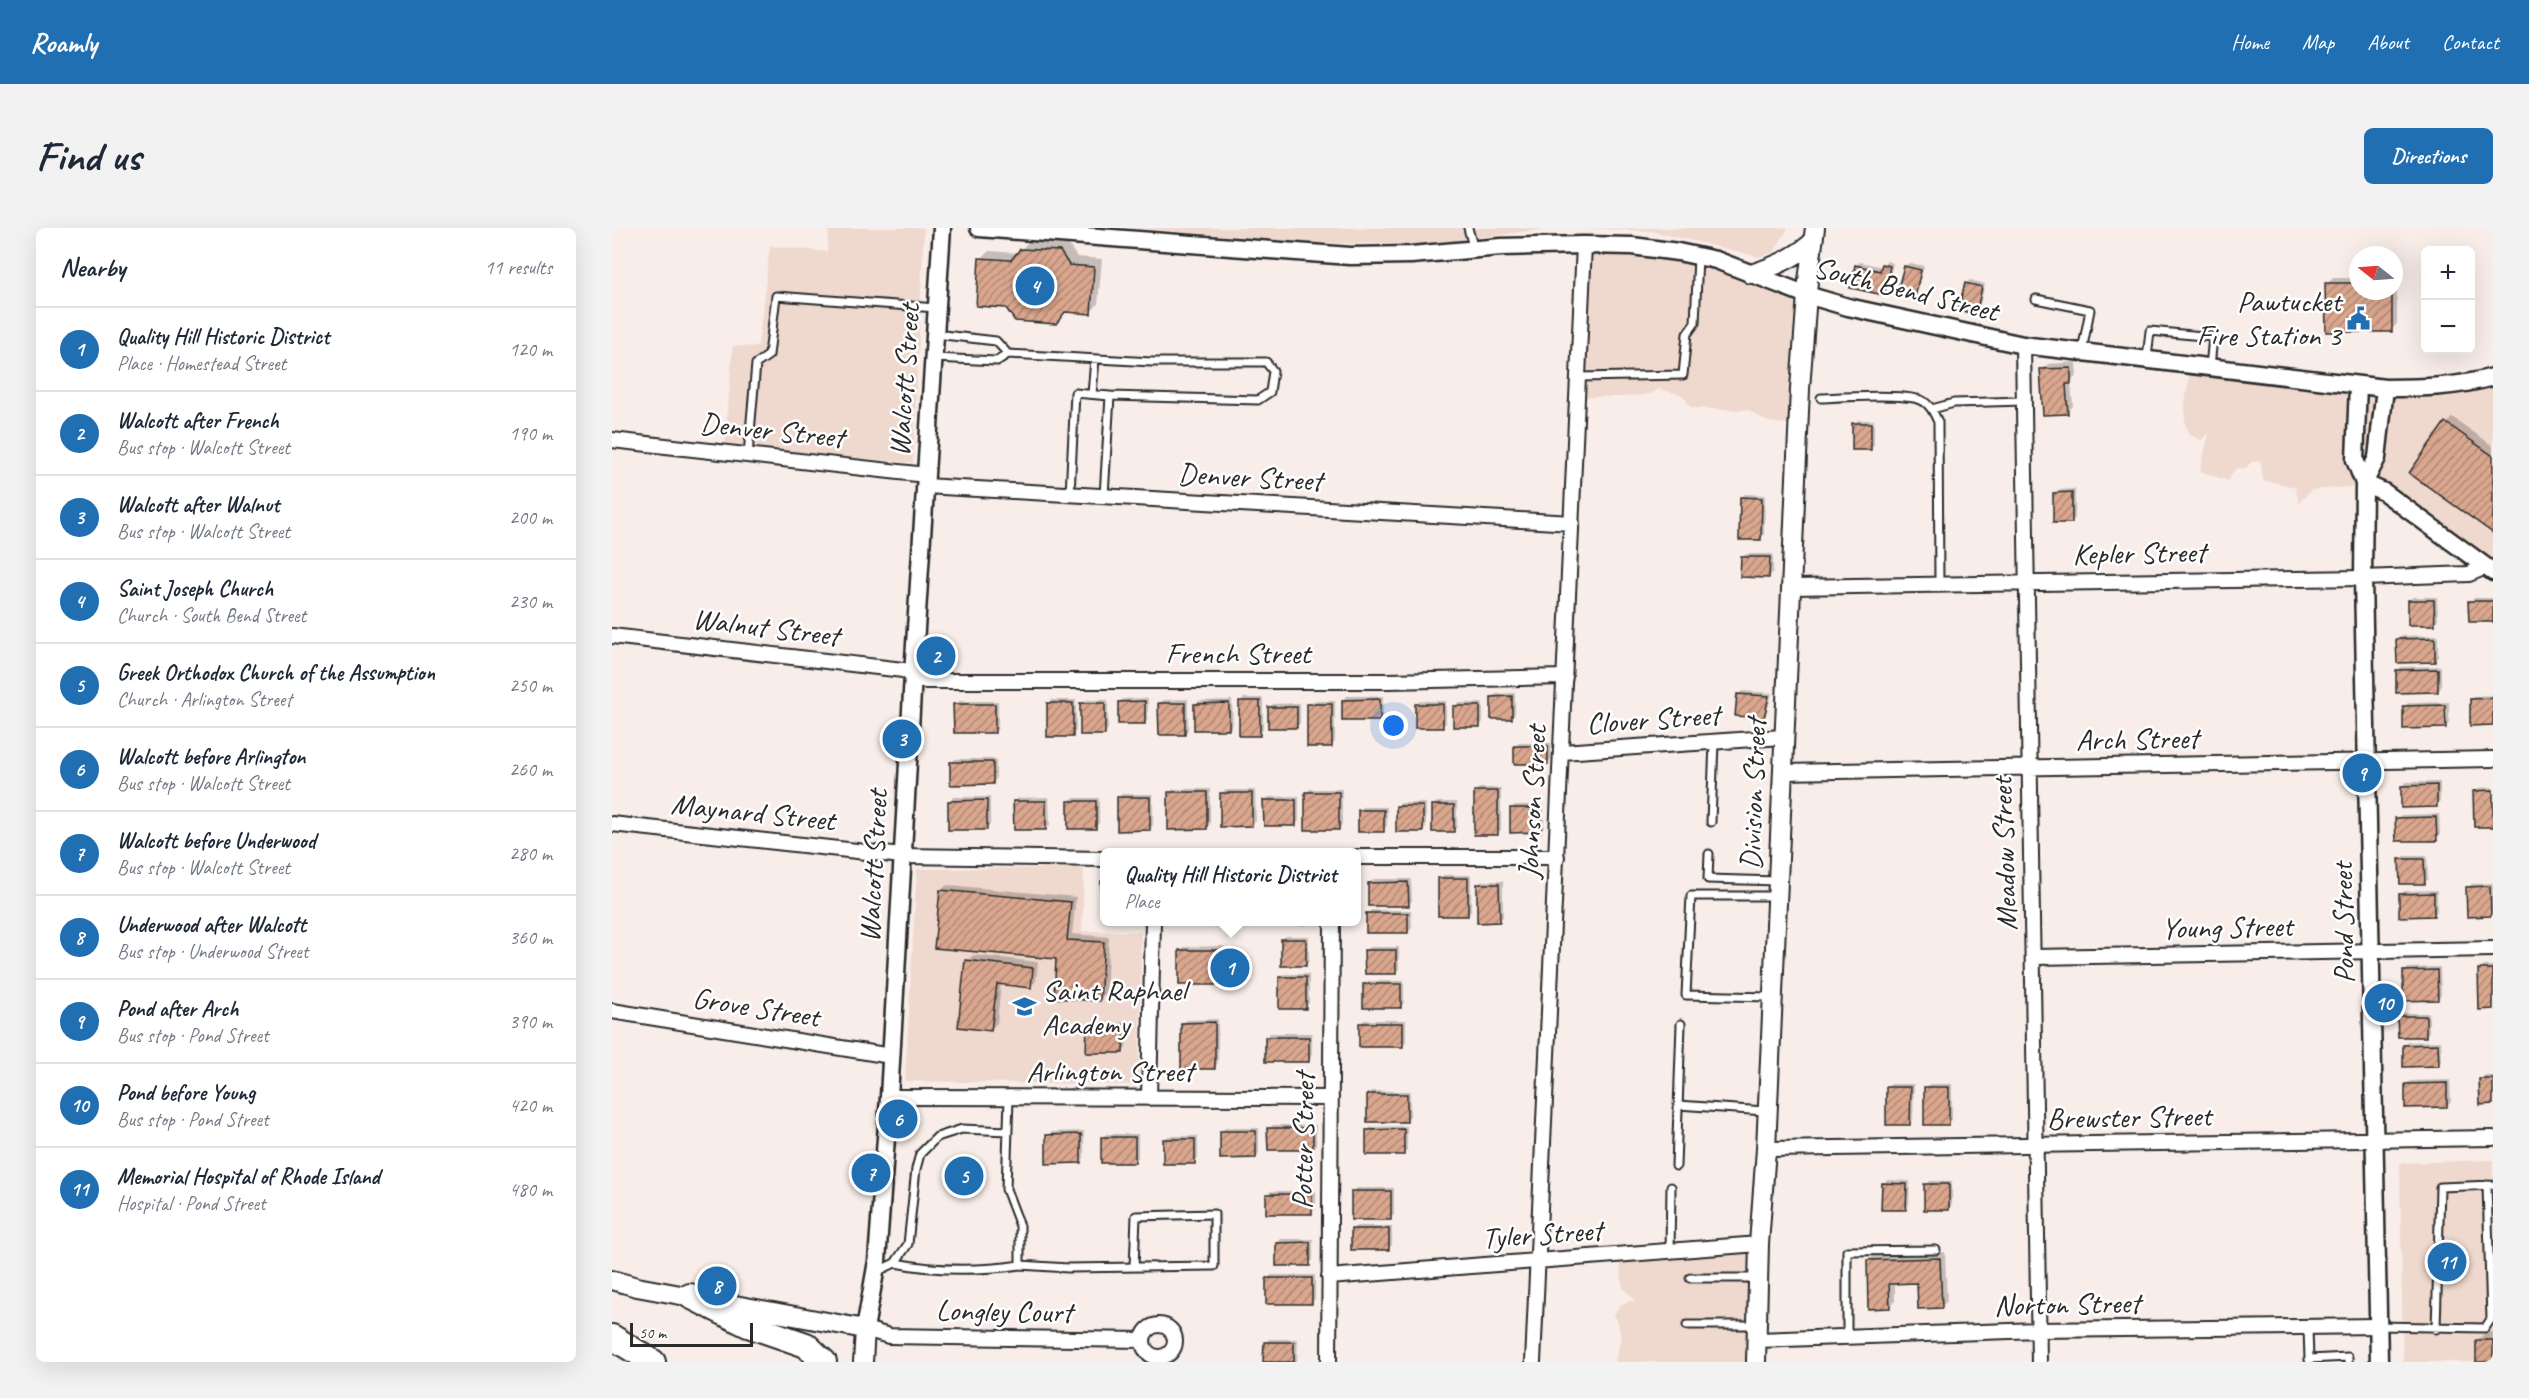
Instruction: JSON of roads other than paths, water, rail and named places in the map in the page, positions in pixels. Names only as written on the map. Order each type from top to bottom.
[{"type":"highway","points":[[690,1296],[748,1325],[806,1346],[824,1362]]},
{"type":"highway","points":[[612,1337],[653,1362]]},
{"type":"main road","points":[[1751,274],[1795,257],[1814,235]]},
{"type":"main road","name":"Division Street","points":[[1756,1362],[1759,1244],[1768,1111],[1800,389],[1814,235]]},
{"type":"main road","points":[[612,1280],[636,1287],[865,1329]]},
{"type":"main road","points":[[612,1288],[636,1287]]},
{"type":"main road","name":"Walcott Street","points":[[863,1362],[865,1329]]},
{"type":"street","name":"Walcott Street","points":[[865,1329],[875,1272],[889,1097],[942,228]]},
{"type":"street","name":"South Bend Street","points":[[979,228],[1069,231],[1350,256],[1411,255],[1474,249],[1584,245],[1632,246],[1698,256],[1807,295],[1848,307],[2023,345],[2385,388],[2458,385],[2493,377]]},
{"type":"street","name":"Johnson Street","points":[[1533,1362],[1584,245]]},
{"type":"street","name":"Meadow Street","points":[[2023,345],[2039,1362]]},
{"type":"street","name":"Pond Street","points":[[2358,385],[2355,460],[2364,483],[2363,578],[2379,1362]]},
{"type":"street","name":"Pond Street","points":[[2364,483],[2377,458],[2385,388]]},
{"type":"street","name":"Denver Street","points":[[612,440],[748,455],[926,480],[1070,494],[1572,523]]},
{"type":"street","points":[[2364,483],[2384,492],[2490,570]]},
{"type":"street","name":"Kepler Street","points":[[1792,587],[2363,578],[2469,574],[2490,570]]},
{"type":"street","name":"Walnut Street","points":[[612,636],[903,670],[913,675]]},
{"type":"street","name":"French Street","points":[[913,675],[925,681],[1389,681],[1565,677]]},
{"type":"street","name":"Clover Street","points":[[1562,752],[1783,737]]},
{"type":"street","name":"Arch Street","points":[[1783,772],[2493,759]]},
{"type":"street","name":"Maynard Street","points":[[612,824],[902,856],[1100,859]]},
{"type":"street","points":[[1361,857],[1557,857]]},
{"type":"street","points":[[1149,1098],[1153,926]]},
{"type":"street","name":"Potter Street","points":[[1329,1362],[1332,926]]},
{"type":"street","name":"Young Street","points":[[2034,957],[2493,949]]},
{"type":"street","name":"Grove Street","points":[[612,1011],[891,1056]]},
{"type":"street","name":"Arlington Street","points":[[889,1097],[1331,1098]]},
{"type":"street","name":"Brewster Street","points":[[1766,1149],[2493,1138]]},
{"type":"street","name":"Tyler Street","points":[[1329,1277],[1759,1244]]},
{"type":"street","name":"Norton Street","points":[[1757,1332],[1847,1337],[2038,1330],[2378,1326]]},
{"type":"street","name":"Longley Court","points":[[865,1329],[889,1336],[1143,1340]]},
{"type":"lane","points":[[1468,228],[1474,249]]},
{"type":"lane","points":[[1579,377],[1683,375],[1687,334],[1695,323],[1698,256]]},
{"type":"lane","points":[[748,455],[756,364],[769,355],[776,296],[937,308]]},
{"type":"lane","points":[[2036,299],[2090,310],[2082,353]]},
{"type":"lane","points":[[2146,361],[2150,331],[2213,337],[2210,368]]},
{"type":"lane","points":[[935,334],[996,341],[1008,354]]},
{"type":"lane","points":[[934,358],[997,361],[1008,354],[1152,362],[1266,362],[1273,371],[1270,392],[1258,400],[1075,393],[1070,494]]},
{"type":"lane","points":[[1092,394],[1095,359]]},
{"type":"lane","points":[[1104,496],[1110,396]]},
{"type":"lane","points":[[1821,398],[1893,397],[1921,400],[1932,409],[1938,422],[1939,584]]},
{"type":"lane","points":[[1932,409],[1954,403],[2024,401]]},
{"type":"lane","points":[[1711,822],[1714,742]]},
{"type":"lane","points":[[1709,854],[1708,879],[1777,889]]},
{"type":"lane","points":[[1773,997],[1686,995],[1691,896],[1777,889]]},
{"type":"lane","points":[[1676,1166],[1681,1024]]},
{"type":"lane","points":[[1009,1098],[1006,1189],[1020,1226],[1020,1265]]},
{"type":"lane","points":[[1678,1105],[1768,1111]]},
{"type":"lane","points":[[875,1272],[895,1263],[908,1244],[916,1169],[920,1154],[937,1137],[962,1129],[1008,1131]]},
{"type":"lane","points":[[2378,1326],[2436,1329],[2485,1328],[2491,1319],[2490,1185],[2440,1187],[2436,1329]]},
{"type":"lane","points":[[1670,1251],[1671,1187]]},
{"type":"lane","points":[[895,1263],[932,1268],[996,1269],[1020,1265],[1068,1268],[1214,1266],[1214,1214],[1136,1216],[1134,1267]]},
{"type":"lane","points":[[1847,1337],[1847,1251],[1936,1250]]},
{"type":"lane","points":[[1690,1278],[1758,1278]]},
{"type":"lane","points":[[1687,1325],[1757,1332]]},
{"type":"lane","points":[[2308,1327],[2309,1360],[2348,1357],[2348,1362]]},
{"type":"place","name":"Saint Joseph Church","points":[[1035,286]]},
{"type":"place","name":"Pawtucket Fire Station 3","points":[[2359,318]]},
{"type":"place","name":"Walcott after French","points":[[936,656]]},
{"type":"place","name":"Walcott after Walnut","points":[[902,739]]},
{"type":"place","name":"Pond after Arch","points":[[2362,773]]},
{"type":"place","name":"Quality Hill Historic District","points":[[1230,968]]},
{"type":"place","name":"Pond before Young","points":[[2384,1003]]},
{"type":"place","name":"Saint Raphael Academy","points":[[1024,1007]]},
{"type":"place","name":"Walcott before Arlington","points":[[898,1119]]},
{"type":"place","name":"Walcott before Underwood","points":[[871,1173]]},
{"type":"place","name":"Greek Orthodox Church of the Assumption","points":[[964,1176]]},
{"type":"place","name":"Memorial Hospital of Rhode Island","points":[[2447,1262]]},
{"type":"place","name":"Underwood after Walcott","points":[[717,1286]]}]
